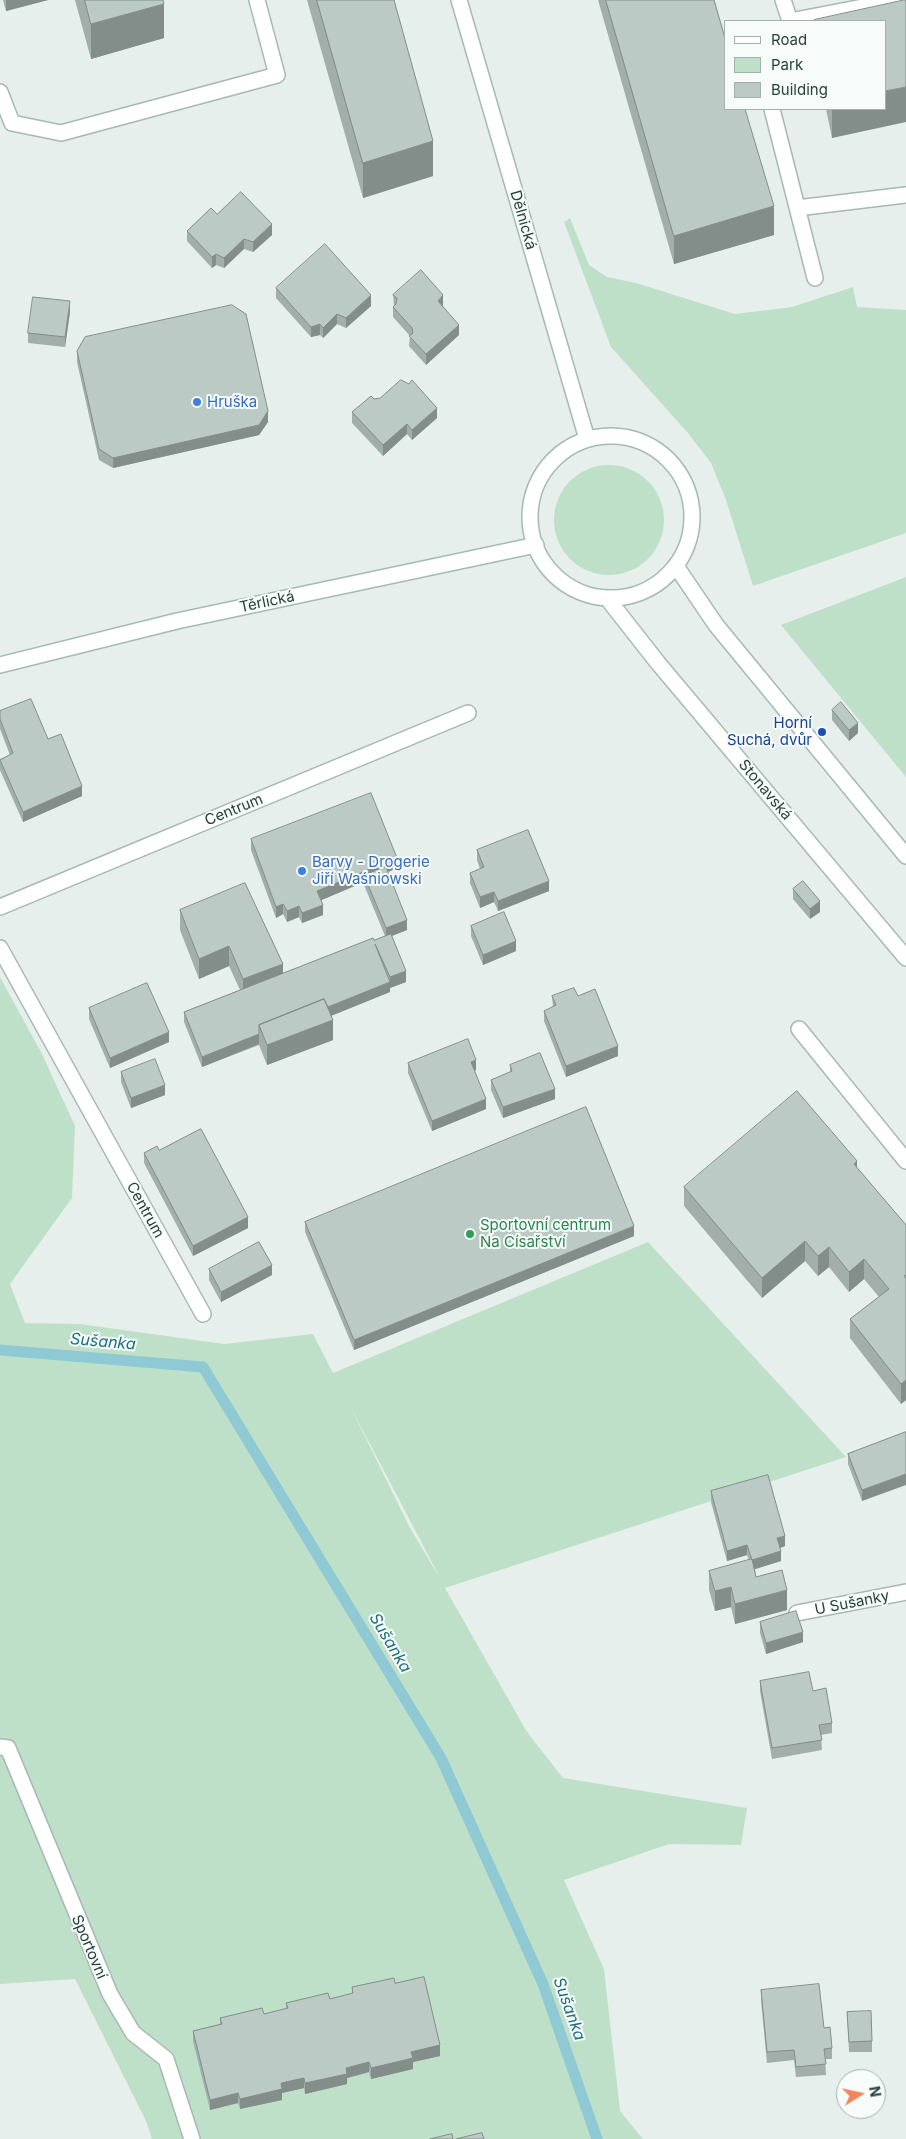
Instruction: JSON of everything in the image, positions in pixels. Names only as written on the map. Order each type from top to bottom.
[{"type":"main road","points":[[0,92],[12,123],[61,133],[277,75],[257,0]]},
{"type":"main road","name":"Dělnická","points":[[459,0],[587,440]]},
{"type":"main road","points":[[784,0],[790,20]]},
{"type":"main road","points":[[795,20],[900,0]]},
{"type":"main road","points":[[772,110],[815,278]]},
{"type":"main road","points":[[797,208],[906,195]]},
{"type":"main road","points":[[612,436],[637,440],[660,452],[677,470],[689,493],[692,519],[688,544],[676,566],[662,580],[646,591],[626,597],[607,598],[588,595],[571,588],[544,562],[536,546],[530,520],[534,494],[545,470],[563,451],[587,440],[612,436]]},
{"type":"main road","name":"Těrlická","points":[[0,666],[177,621],[536,546]]},
{"type":"main road","points":[[676,566],[716,625],[906,856]]},
{"type":"main road","name":"Stonavská","points":[[607,598],[658,663],[906,958]]},
{"type":"main road","name":"Centrum","points":[[0,907],[468,713]]},
{"type":"main road","name":"Centrum","points":[[0,948],[203,1314]]},
{"type":"main road","points":[[799,1030],[906,1161]]},
{"type":"main road","name":"U Sušanky","points":[[797,1613],[906,1592]]},
{"type":"main road","name":"Sportovní","points":[[0,1747],[8,1748],[110,1994],[133,2033],[166,2060],[192,2139]]},
{"type":"green space","points":[[570,218],[589,265],[607,277],[636,283],[735,314],[792,307],[853,287],[857,307],[906,310],[906,533],[753,586],[726,500],[711,463],[688,433],[611,347],[564,222]]},
{"type":"green space","points":[[609,465],[630,469],[648,481],[660,499],[664,520],[660,541],[648,559],[630,571],[609,575],[588,571],[570,559],[558,541],[554,520],[558,499],[570,481],[588,469]]},
{"type":"green space","points":[[906,577],[906,777],[781,625]]},
{"type":"green space","points":[[0,977],[42,1054],[75,1126],[72,1198],[10,1284],[25,1323],[80,1324],[224,1344],[313,1334],[333,1373],[648,1242],[846,1457],[445,1588],[527,1732],[563,1778],[747,1808],[741,1845],[669,1844],[564,1880],[604,1969],[620,2111],[643,2139],[152,2139],[147,2123],[75,1979],[0,1984]],"holes":[[[350,1406],[438,1574],[409,1526]]]},
{"type":"building","points":[[85,0],[163,0],[164,4],[91,24]]},
{"type":"building","points":[[317,0],[394,0],[433,141],[363,163]]},
{"type":"building","points":[[606,0],[714,0],[724,35],[724,110],[745,110],[774,206],[674,236]]},
{"type":"building","points":[[906,0],[906,87],[886,91],[886,20],[814,20]]},
{"type":"building","points":[[241,192],[272,224],[253,242],[244,239],[224,258],[216,254],[212,257],[187,231],[211,208],[217,214]]},
{"type":"building","points":[[325,244],[371,295],[346,318],[337,314],[323,328],[320,324],[311,327],[276,288]]},
{"type":"building","points":[[421,270],[443,295],[438,301],[459,325],[426,354],[409,336],[413,333],[412,328],[393,307],[396,304],[397,298],[393,295]]},
{"type":"building","points":[[33,297],[70,301],[65,337],[28,333]]},
{"type":"building","points":[[232,305],[246,314],[268,411],[259,425],[113,458],[99,449],[77,351],[85,337]]},
{"type":"building","points":[[401,380],[409,384],[412,380],[437,408],[412,430],[407,424],[383,445],[352,412],[371,396],[374,399],[380,398]]},
{"type":"building","points":[[31,699],[48,739],[61,734],[82,786],[23,812],[0,760],[13,753],[0,719],[0,711]]},
{"type":"building","points":[[841,702],[858,723],[849,730],[832,710]]},
{"type":"building","points":[[371,793],[397,858],[317,891],[323,905],[302,913],[299,906],[287,911],[283,904],[276,907],[251,839]]},
{"type":"building","points":[[528,830],[549,881],[498,901],[494,892],[480,897],[470,873],[484,867],[477,850]]},
{"type":"building","points":[[386,867],[407,920],[386,928],[364,875]]},
{"type":"building","points":[[803,881],[820,901],[810,909],[793,889]]},
{"type":"building","points":[[245,883],[283,964],[243,979],[229,946],[199,959],[180,910]]},
{"type":"building","points":[[504,912],[516,941],[483,955],[471,926]]},
{"type":"building","points":[[391,934],[406,971],[390,977],[375,944],[390,982],[328,1007],[324,999],[259,1025],[259,1034],[202,1057],[184,1012],[373,938],[374,940]]},
{"type":"building","points":[[147,983],[169,1032],[110,1058],[89,1008]]},
{"type":"building","points":[[574,988],[578,996],[595,989],[618,1046],[566,1066],[544,1011],[556,1005],[552,996]]},
{"type":"building","points":[[324,999],[333,1020],[267,1045],[259,1025]]},
{"type":"building","points":[[468,1039],[476,1060],[471,1062],[486,1099],[432,1121],[408,1063]]},
{"type":"building","points":[[540,1053],[555,1089],[503,1107],[491,1080],[512,1071],[510,1065]]},
{"type":"building","points":[[155,1059],[165,1085],[131,1098],[121,1072]]},
{"type":"building","points":[[797,1091],[857,1161],[854,1164],[906,1225],[906,1275],[904,1276],[906,1279],[906,1380],[901,1384],[850,1319],[889,1289],[864,1259],[849,1272],[829,1247],[818,1256],[805,1241],[762,1278],[684,1187]]},
{"type":"building","name":"Sportovní centrum Na Císařství","points":[[586,1107],[634,1226],[354,1340],[305,1222]]},
{"type":"building","points":[[201,1129],[248,1217],[193,1246],[144,1153],[157,1146],[159,1150]]},
{"type":"building","points":[[259,1242],[272,1265],[221,1292],[209,1269]]},
{"type":"building","points":[[906,1432],[906,1474],[862,1490],[848,1454]]},
{"type":"building","points":[[768,1475],[785,1536],[777,1538],[781,1551],[752,1560],[747,1545],[727,1551],[711,1491]]},
{"type":"building","points":[[752,1559],[756,1577],[782,1570],[787,1590],[735,1604],[731,1587],[715,1591],[709,1571]]},
{"type":"building","points":[[796,1611],[803,1632],[766,1643],[760,1622]]},
{"type":"building","points":[[809,1672],[813,1691],[826,1688],[832,1723],[819,1725],[822,1740],[772,1748],[760,1681]]},
{"type":"building","points":[[424,1977],[440,2045],[411,2052],[413,2058],[371,2068],[369,2062],[346,2068],[347,2074],[305,2083],[304,2078],[281,2083],[282,2089],[240,2099],[238,2093],[210,2100],[193,2031],[222,2024],[220,2018],[262,2008],[264,2014],[288,2008],[286,2003],[328,1993],[330,1999],[353,1993],[352,1987],[394,1978],[395,1983]]},
{"type":"building","points":[[819,1984],[824,2028],[830,2027],[832,2048],[824,2049],[826,2064],[796,2067],[794,2050],[767,2052],[761,1990]]},
{"type":"building","points":[[871,2011],[872,2041],[849,2042],[847,2012]]},
{"type":"building","points":[[482,2133],[484,2139],[456,2139]]},
{"type":"building","points":[[452,2134],[453,2139],[430,2139]]},
{"type":"waterway","name":"Sušanka","points":[[0,1350],[203,1367],[441,1758],[543,1984],[597,2139]]},
{"type":"place","name":"Hruška","points":[[197,402]]},
{"type":"place","name":"Horní Suchá, dvůr","points":[[822,732]]},
{"type":"place","name":"Barvy - Drogerie Jiří Waśniowski","points":[[302,871]]},
{"type":"place","name":"Sportovní centrum Na Císařství","points":[[470,1234]]}]
